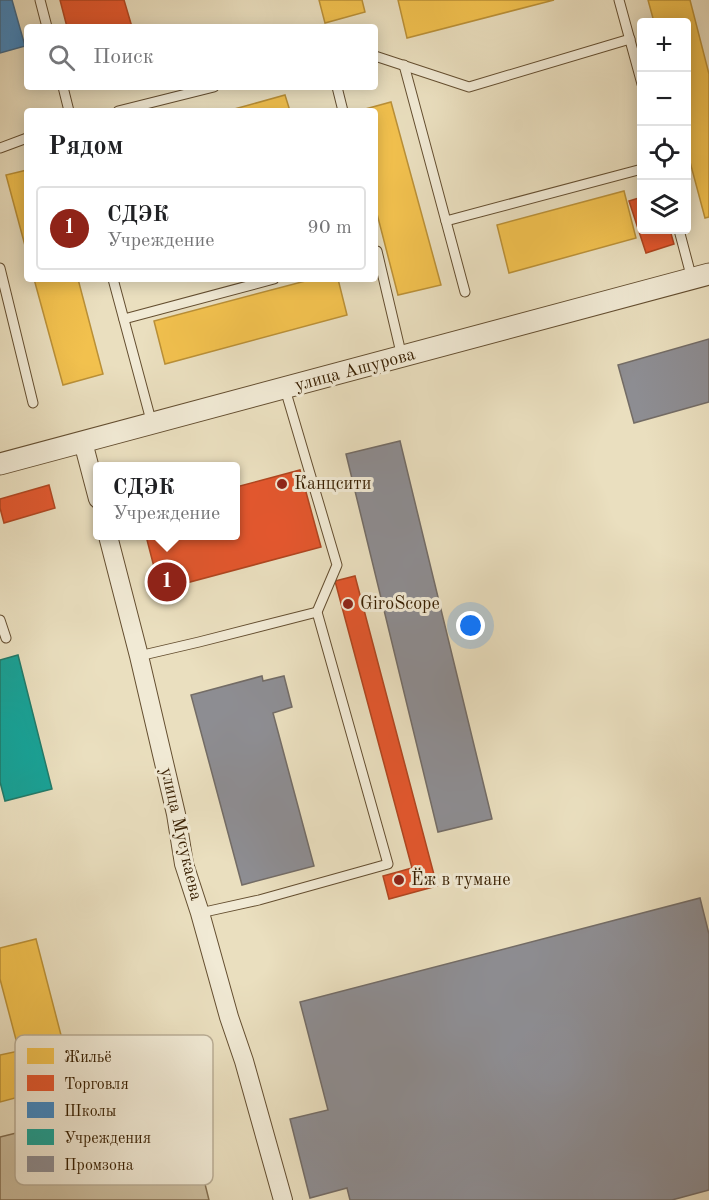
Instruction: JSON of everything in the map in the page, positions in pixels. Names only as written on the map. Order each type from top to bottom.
[{"type":"street","name":"улица Ашурова","points":[[0,464],[700,277]]},
{"type":"street","points":[[83,442],[93,480]]},
{"type":"street","name":"улица Мусукаева","points":[[109,540],[176,814],[184,864],[244,1061],[283,1200]]},
{"type":"lane","points":[[40,0],[46,24]]},
{"type":"lane","points":[[619,0],[639,72]]},
{"type":"lane","points":[[378,57],[469,87],[630,39]]},
{"type":"lane","points":[[404,65],[465,292]]},
{"type":"lane","points":[[64,90],[68,108]]},
{"type":"lane","points":[[130,108],[202,90]]},
{"type":"lane","points":[[338,90],[342,108]]},
{"type":"lane","points":[[0,148],[24,139]]},
{"type":"lane","points":[[446,221],[637,170]]},
{"type":"lane","points":[[681,234],[700,277]]},
{"type":"lane","points":[[378,257],[402,357]]},
{"type":"lane","points":[[0,268],[33,403]]},
{"type":"lane","points":[[114,282],[152,424]]},
{"type":"lane","points":[[124,319],[263,282]]},
{"type":"lane","points":[[200,913],[259,900],[388,864],[317,612],[337,565],[285,388]]},
{"type":"lane","points":[[139,656],[317,612]]},
{"type":"lane","points":[[0,620],[6,638]]},
{"type":"shaded area","points":[[15,1133],[15,1185],[205,1185],[209,1200],[0,1200],[0,1137]]},
{"type":"building: Жильё","points":[[319,0],[362,0],[365,12],[325,23]]},
{"type":"building: Жильё","points":[[398,0],[554,0],[407,38]]},
{"type":"building: Жильё","points":[[648,0],[690,0],[709,74],[709,217],[705,218],[691,166],[691,18],[653,18]]},
{"type":"building: Жильё","points":[[285,95],[289,108],[238,108]]},
{"type":"building: Жильё","points":[[391,102],[441,285],[398,295],[378,218],[378,108],[369,108]]},
{"type":"building: Жильё","points":[[24,171],[24,242],[6,175]]},
{"type":"building: Жильё","points":[[624,191],[636,238],[509,273],[497,225]]},
{"type":"building: Жильё","points":[[35,282],[79,282],[103,374],[63,385]]},
{"type":"building: Жильё","points":[[302,282],[339,282],[347,315],[165,364],[154,321]]},
{"type":"building: Жильё","points":[[36,939],[61,1035],[15,1036],[0,979],[0,948]]},
{"type":"building: Жильё","points":[[15,1052],[15,1098],[0,1102],[0,1055]]},
{"type":"building: Торговля","points":[[60,0],[124,0],[131,24],[66,24]]},
{"type":"building: Торговля","points":[[637,199],[637,225],[629,201]]},
{"type":"building: Торговля","points":[[640,234],[671,234],[674,244],[646,253]]},
{"type":"building: Торговля","points":[[300,470],[321,547],[160,590],[147,540],[240,540],[240,486]]},
{"type":"building: Торговля","points":[[49,485],[55,508],[4,523],[0,499]]},
{"type":"building: Торговля","points":[[355,576],[437,886],[389,899],[383,876],[412,868],[335,581]]},
{"type":"building: Школы","points":[[0,0],[12,0],[24,46],[0,53]]},
{"type":"building: Учреждения","points":[[18,655],[52,789],[5,801],[0,782],[0,660]]},
{"type":"building: Промзона","points":[[709,339],[709,402],[634,423],[618,365]]},
{"type":"building: Промзона","points":[[400,441],[492,819],[438,832],[346,454]]},
{"type":"building: Промзона","points":[[262,676],[263,681],[284,676],[292,707],[273,713],[314,866],[242,885],[191,695]]},
{"type":"building: Промзона","points":[[700,898],[709,934],[709,1190],[672,1200],[350,1200],[347,1188],[310,1198],[290,1119],[328,1110],[300,1002]]},
{"type":"place","name":"Канцсити","points":[[282,484]]},
{"type":"place","name":"СДЭК","points":[[167,582]]},
{"type":"place","name":"GiroScope","points":[[348,604]]},
{"type":"place","name":"Ёж в тумане","points":[[399,880]]}]
